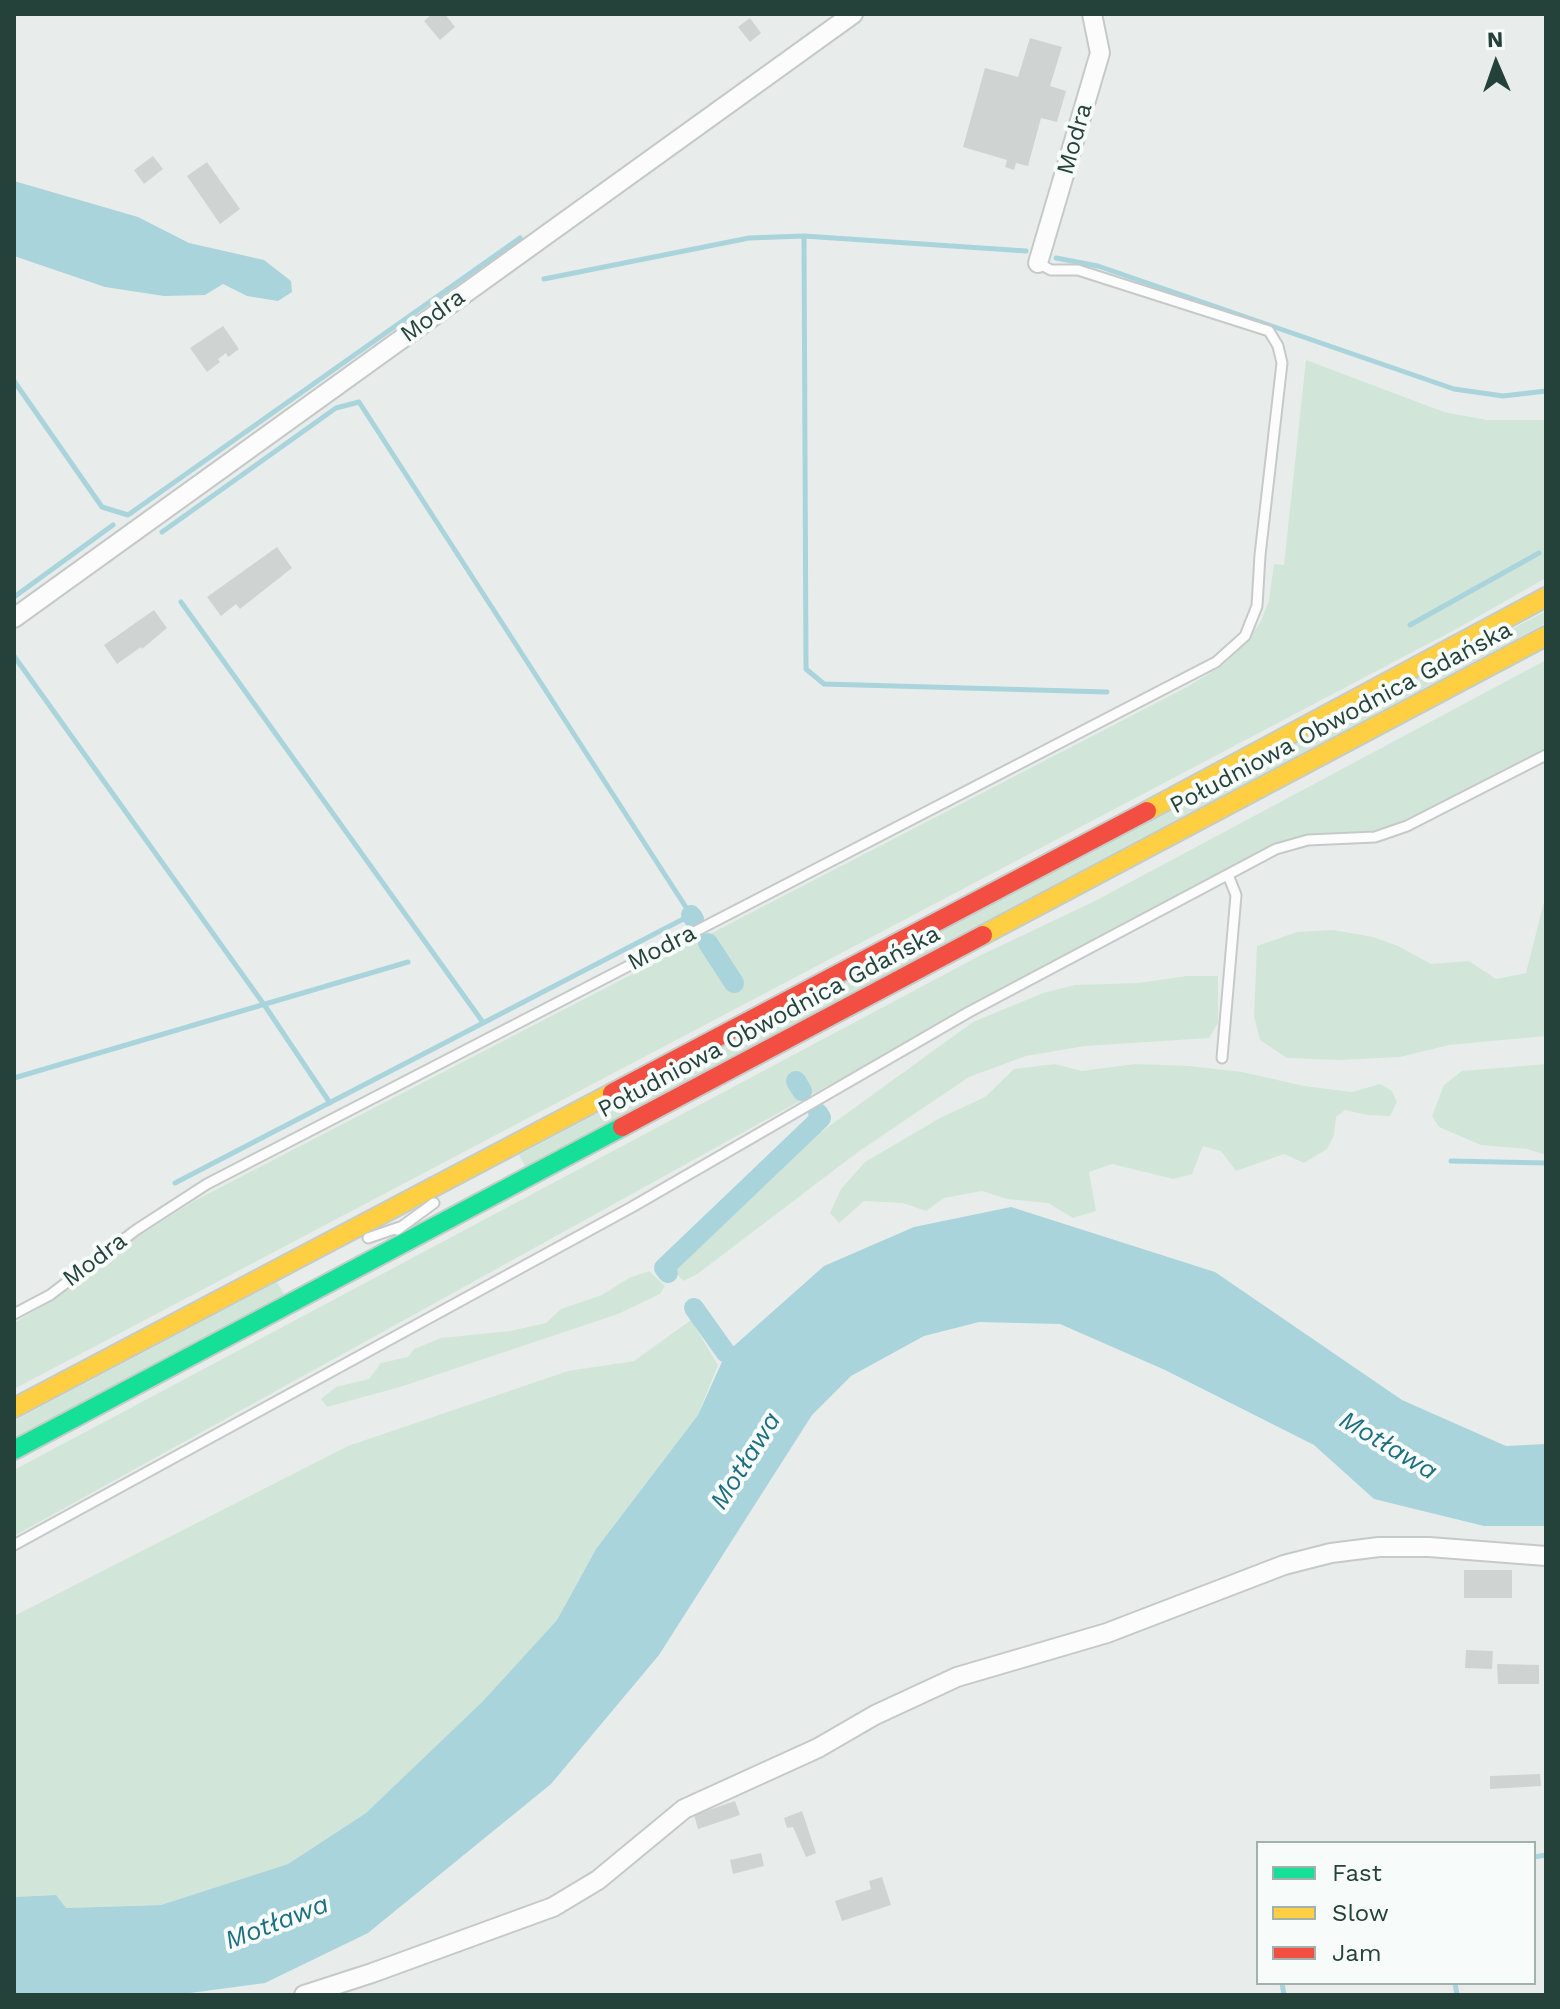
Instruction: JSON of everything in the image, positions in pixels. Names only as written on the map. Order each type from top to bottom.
[{"type":"highway","name":"Południowa Obwodnica Gdańska","points":[[14,1408],[1546,597]]},
{"type":"highway","name":"Południowa Obwodnica Gdańska","points":[[14,1450],[1546,636]]},
{"type":"street","name":"Modra","points":[[14,618],[853,14]]},
{"type":"street","name":"Modra","points":[[1038,263],[1100,53],[1092,14]]},
{"type":"street","points":[[304,1995],[553,1907],[598,1880],[684,1809],[818,1748],[875,1715],[957,1677],[1107,1633],[1284,1565],[1331,1553],[1379,1547],[1429,1547],[1546,1556]]},
{"type":"lane","name":"Modra","points":[[14,1314],[50,1295],[136,1230],[207,1184],[1216,662],[1245,636],[1257,606],[1282,363],[1278,346],[1269,331],[1078,270],[1051,270],[1038,263]]},
{"type":"lane","points":[[14,1545],[632,1207],[969,1012],[1276,849],[1308,840],[1375,837],[1407,826],[1546,755]]},
{"type":"lane","points":[[1222,1058],[1236,895],[1228,875]]},
{"type":"lane","points":[[453,1189],[513,1145]]},
{"type":"lane","points":[[361,1241],[530,1176]]},
{"type":"lane","points":[[289,1304],[441,1198]]},
{"type":"lane","points":[[273,1272],[346,1246]]},
{"type":"green space","points":[[1306,360],[1444,412],[1487,420],[1546,420],[1546,578],[1460,627],[14,1389],[14,1323],[51,1301],[137,1237],[194,1201],[1187,687],[1223,665],[1260,623],[1269,601],[1274,564],[1284,565]]},
{"type":"green space","points":[[1546,611],[1546,623],[525,1166],[519,1155]]},
{"type":"green space","points":[[1546,660],[1546,748],[1431,810],[1392,825],[1371,831],[1308,835],[1271,846],[818,1091],[14,1536],[14,1470],[981,955],[1095,901]]},
{"type":"green space","points":[[1546,894],[1546,1036],[1449,1045],[1400,1057],[1340,1060],[1287,1058],[1260,1040],[1254,1016],[1257,946],[1297,932],[1333,930],[1373,937],[1431,964],[1469,961],[1496,979],[1526,973]]},
{"type":"green space","points":[[1187,976],[1218,976],[1218,1023],[1209,1038],[1085,1046],[1026,1056],[969,1077],[858,1152],[696,1275],[683,1281],[677,1274],[676,1262],[685,1252],[810,1140],[973,1022],[1043,993],[1075,985],[1137,983]]},
{"type":"green space","points":[[1055,1064],[1082,1071],[1135,1064],[1189,1066],[1242,1072],[1304,1086],[1352,1092],[1380,1084],[1392,1091],[1397,1102],[1390,1116],[1345,1110],[1336,1117],[1334,1135],[1327,1149],[1304,1163],[1284,1154],[1236,1171],[1221,1151],[1203,1146],[1192,1174],[1173,1179],[1112,1164],[1089,1172],[1096,1211],[1073,1218],[1048,1203],[1007,1199],[982,1191],[944,1198],[926,1211],[903,1203],[864,1201],[839,1223],[830,1213],[841,1189],[865,1162],[940,1118],[985,1097],[1014,1069]]},
{"type":"green space","points":[[1546,1064],[1546,1155],[1527,1149],[1481,1145],[1439,1127],[1432,1116],[1444,1085],[1462,1071]]},
{"type":"green space","points":[[649,1271],[665,1286],[660,1294],[618,1314],[400,1387],[327,1407],[321,1399],[336,1387],[369,1379],[381,1363],[408,1357],[414,1349],[441,1338],[510,1331],[546,1323],[561,1309],[602,1295],[629,1278]]},
{"type":"green space","points":[[277,1282],[284,1294],[14,1438],[14,1421]]},
{"type":"green space","points":[[691,1320],[718,1365],[698,1415],[596,1549],[557,1620],[483,1701],[366,1813],[288,1864],[161,1905],[66,1908],[55,1895],[14,1897],[14,1616],[348,1446],[568,1371],[634,1361]]},
{"type":"water","points":[[14,181],[138,217],[189,243],[264,260],[291,281],[292,292],[278,301],[247,296],[223,284],[205,295],[164,296],[105,287],[14,256]]},
{"type":"water","name":"Motława","points":[[1011,1207],[1215,1272],[1402,1400],[1506,1446],[1546,1444],[1546,1526],[1484,1526],[1374,1499],[1314,1445],[1165,1370],[1060,1324],[979,1322],[924,1336],[851,1376],[812,1415],[659,1655],[551,1784],[368,1933],[265,1983],[175,1995],[14,1995],[14,1897],[56,1895],[66,1908],[161,1905],[288,1864],[366,1813],[483,1701],[557,1620],[596,1549],[698,1415],[726,1353],[824,1266],[914,1227]]},
{"type":"building","points":[[432,14],[445,14],[455,27],[440,40],[424,21]]},
{"type":"building","points":[[750,18],[761,33],[750,42],[738,27]]},
{"type":"building","points":[[1030,38],[1062,47],[1050,86],[1066,91],[1057,122],[1041,118],[1028,166],[1016,163],[1014,170],[1005,167],[1007,160],[963,147],[985,68],[1018,77]]},
{"type":"building","points":[[153,156],[163,169],[144,184],[134,170]]},
{"type":"building","points":[[207,162],[240,209],[220,224],[187,176]]},
{"type":"building","points":[[223,326],[239,349],[228,357],[226,353],[207,372],[190,348]]},
{"type":"building","points":[[277,547],[292,568],[240,609],[236,604],[221,616],[207,597]]},
{"type":"building","points":[[154,610],[167,628],[142,649],[117,664],[104,645]]},
{"type":"building","points":[[1464,1570],[1512,1570],[1512,1598],[1464,1598]]},
{"type":"building","points":[[1466,1650],[1493,1651],[1492,1669],[1465,1668]]},
{"type":"building","points":[[1497,1664],[1539,1665],[1539,1684],[1498,1684]]},
{"type":"building","points":[[1540,1774],[1541,1786],[1490,1789],[1490,1776]]},
{"type":"building","points":[[735,1801],[740,1815],[698,1829],[694,1815]]},
{"type":"building","points":[[802,1811],[816,1853],[806,1857],[793,1827],[787,1828],[784,1818]]},
{"type":"building","points":[[761,1853],[764,1866],[733,1874],[730,1860]]},
{"type":"building","points":[[882,1877],[891,1905],[842,1921],[835,1901],[871,1889],[869,1881]]},
{"type":"waterway","points":[[804,236],[806,669],[824,684],[1107,692]]},
{"type":"waterway","points":[[544,279],[749,238],[804,236],[1026,251]]},
{"type":"waterway","points":[[14,381],[102,507],[128,515],[520,238]]},
{"type":"waterway","points":[[1056,258],[1098,266],[1454,389],[1503,396],[1546,391]]},
{"type":"waterway","points":[[162,532],[336,408],[359,402],[691,915],[175,1183]]},
{"type":"waterway","points":[[14,597],[113,525]]},
{"type":"waterway","points":[[1410,625],[1539,553]]},
{"type":"waterway","points":[[181,602],[482,1021]]},
{"type":"waterway","points":[[14,656],[265,1006],[330,1103]]},
{"type":"waterway","points":[[691,915],[694,919]]},
{"type":"waterway","points":[[708,943],[734,983]]},
{"type":"waterway","points":[[14,1078],[408,962]]},
{"type":"waterway","points":[[796,1081],[802,1091]]},
{"type":"waterway","points":[[668,1273],[664,1268],[821,1118],[818,1113]]},
{"type":"waterway","points":[[1451,1161],[1546,1163]]},
{"type":"waterway","points":[[694,1308],[726,1353]]},
{"type":"waterway","points":[[1536,1857],[1546,1855]]},
{"type":"waterway","points":[[1282,1985],[1284,1995]]},
{"type":"waterway","points":[[1455,1985],[1457,1995]]},
{"type":"traffic: fast","points":[[14,1450],[622,1127]]},
{"type":"traffic: slow","points":[[1147,811],[1546,597]]},
{"type":"traffic: slow","points":[[983,935],[1546,636]]},
{"type":"traffic: slow","points":[[14,1408],[612,1093]]},
{"type":"traffic: jam","points":[[612,1093],[1147,811]]},
{"type":"traffic: jam","points":[[622,1127],[983,935]]}]
